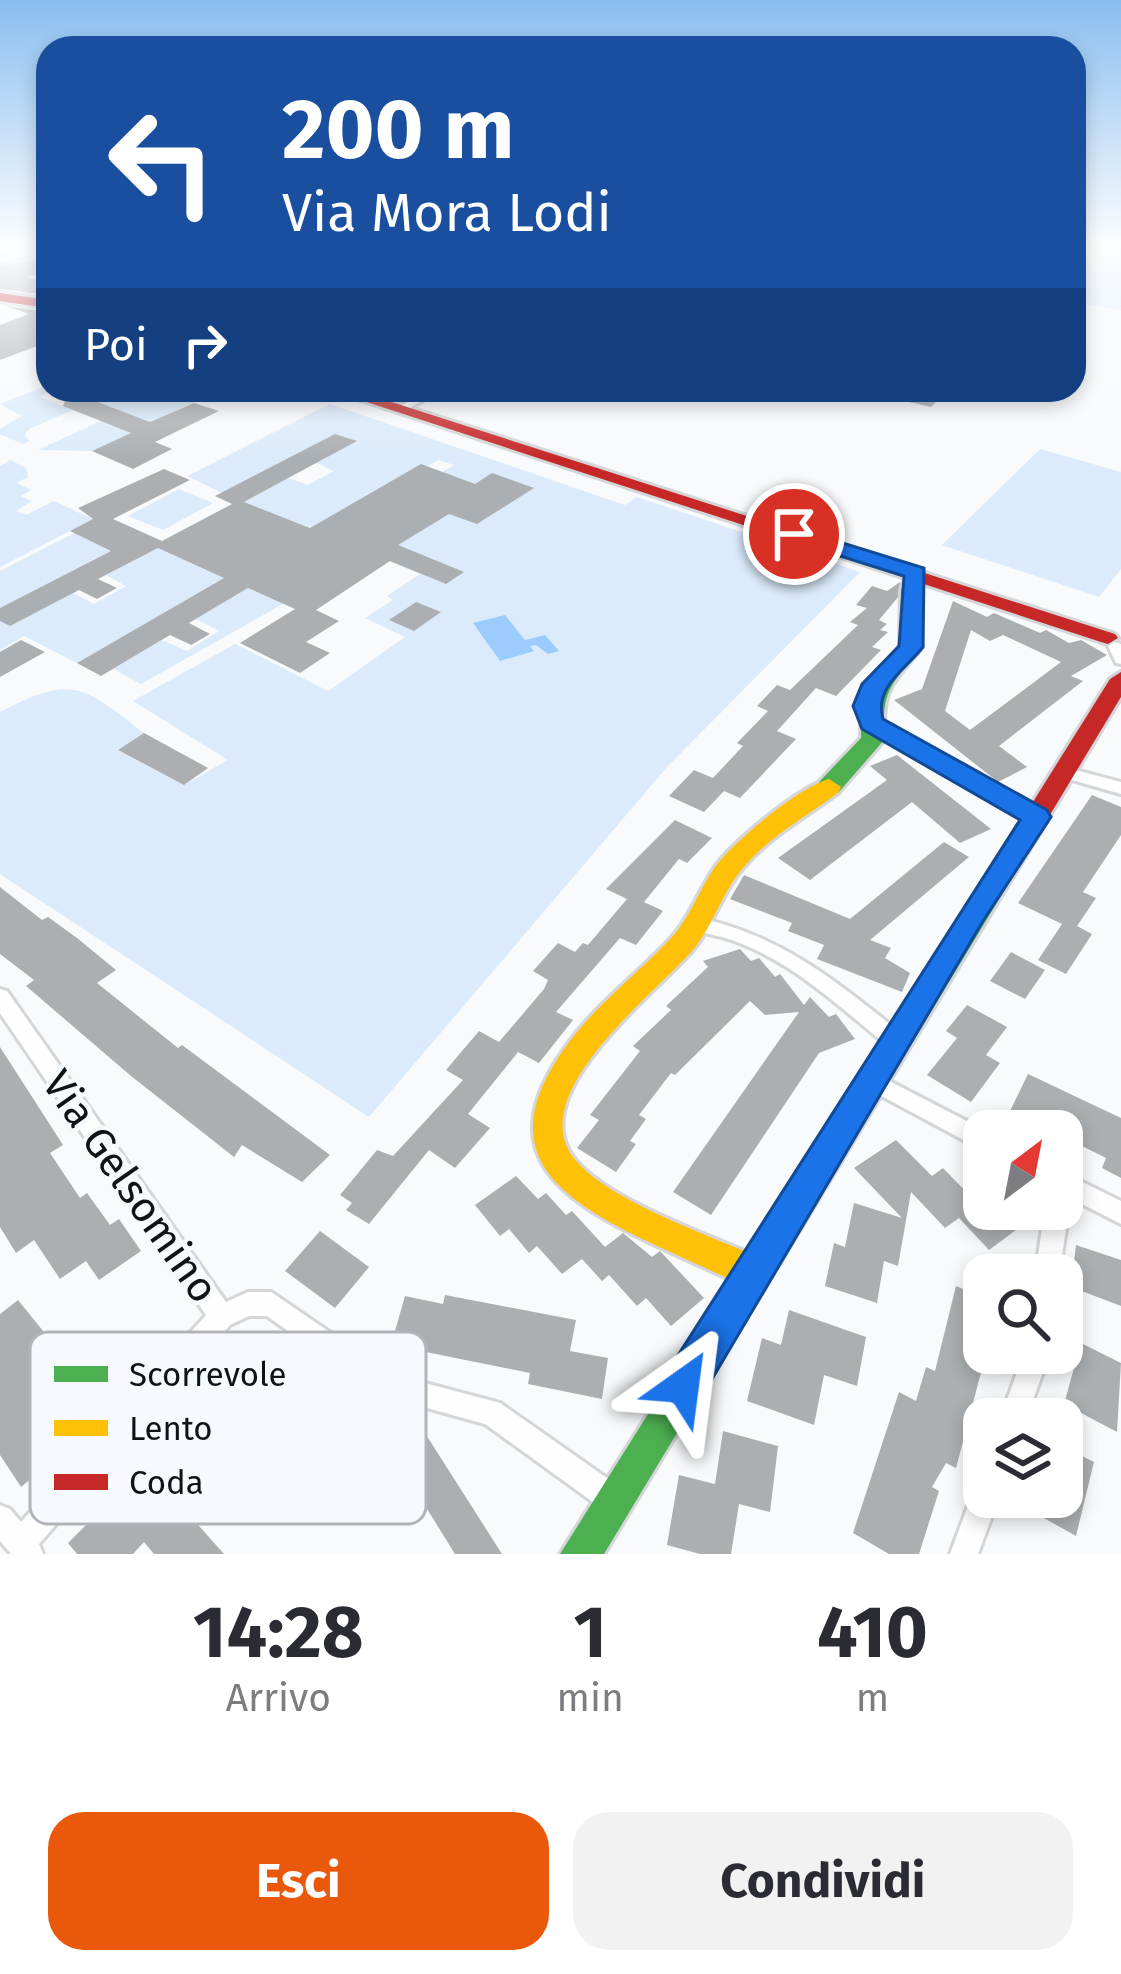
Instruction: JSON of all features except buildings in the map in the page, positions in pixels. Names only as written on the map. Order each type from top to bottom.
[{"type":"street","points":[[377,402],[1117,640]]},
{"type":"street","points":[[400,409],[413,402]]},
{"type":"street","points":[[753,1272],[606,1198],[574,1176],[559,1165],[545,1126],[560,1079],[598,1025],[689,936],[711,888],[741,854],[862,756],[873,740],[866,706],[871,689],[911,647],[911,591],[916,573]]},
{"type":"street","points":[[586,1552],[870,1080],[1121,679]]},
{"type":"street","points":[[871,724],[1037,817]]},
{"type":"street","points":[[1064,772],[1121,788]]},
{"type":"street","points":[[694,924],[719,927],[759,942],[815,976],[895,1040]]},
{"type":"street","name":"Via Gelsomino","points":[[0,997],[221,1316]]},
{"type":"street","points":[[870,1080],[963,1130]]},
{"type":"street","points":[[1083,1193],[1121,1213]]},
{"type":"street","points":[[208,1332],[221,1316],[248,1304],[272,1304],[311,1332]]},
{"type":"street","points":[[426,1395],[491,1412],[614,1500]]},
{"type":"street","points":[[964,1554],[977,1518]]},
{"type":"street","points":[[0,1519],[25,1549],[46,1524]]},
{"type":"shaded area","points":[[36,390],[36,402],[73,410],[29,429],[24,436],[30,441],[23,444],[0,434],[0,429],[22,416],[0,404]]},
{"type":"shaded area","points":[[97,402],[195,402],[150,422]]},
{"type":"shaded area","points":[[330,404],[625,505],[637,497],[860,572],[667,767],[369,1117],[0,874],[0,712],[45,692],[76,690],[90,695],[144,733],[119,751],[184,785],[228,760],[133,701],[235,644],[328,691],[405,637],[365,618],[420,574],[332,538],[454,465],[439,460],[310,528],[244,502],[288,478],[308,485],[334,471],[316,463],[355,441],[335,434],[222,493],[187,476]]},
{"type":"shaded area","points":[[101,421],[144,438],[127,446],[114,441],[92,451],[38,450]]},
{"type":"shaded area","points":[[1040,449],[1121,472],[1121,569],[1099,597],[942,545]]},
{"type":"shaded area","points":[[10,460],[26,468],[28,477],[16,483],[31,490],[21,496],[32,501],[16,511],[26,515],[54,501],[93,519],[0,567],[0,466]]},
{"type":"shaded area","points":[[179,489],[213,503],[163,530],[128,516]]},
{"type":"shaded area","points":[[75,533],[136,538],[0,608],[0,571]]},
{"type":"shaded area","points":[[158,548],[224,578],[77,663],[24,636],[0,650],[0,621],[10,626],[73,593],[94,604],[126,586],[106,575]]},
{"type":"shaded area","points":[[248,588],[283,604],[141,684],[113,669],[162,640],[187,651],[219,631],[196,619]]},
{"type":"water","points":[[505,615],[525,640],[545,635],[559,651],[548,654],[530,646],[534,651],[500,661],[473,623]]},
{"type":"traffic: fast","points":[[829,787],[873,739],[877,687],[911,647],[911,591],[916,573]]},
{"type":"traffic: fast","points":[[581,1554],[1003,871]]},
{"type":"traffic: slow","points":[[753,1272],[623,1212],[576,1182],[561,1167],[548,1138],[549,1108],[583,1046],[681,945],[739,855],[829,787]]},
{"type":"traffic: jam","points":[[375,402],[1108,638]]},
{"type":"traffic: jam","points":[[1003,871],[1121,679]]},
{"type":"route","points":[[683,1386],[973,913],[1037,817],[871,724],[866,706],[871,689],[911,647],[911,591],[916,573],[794,534]]}]
